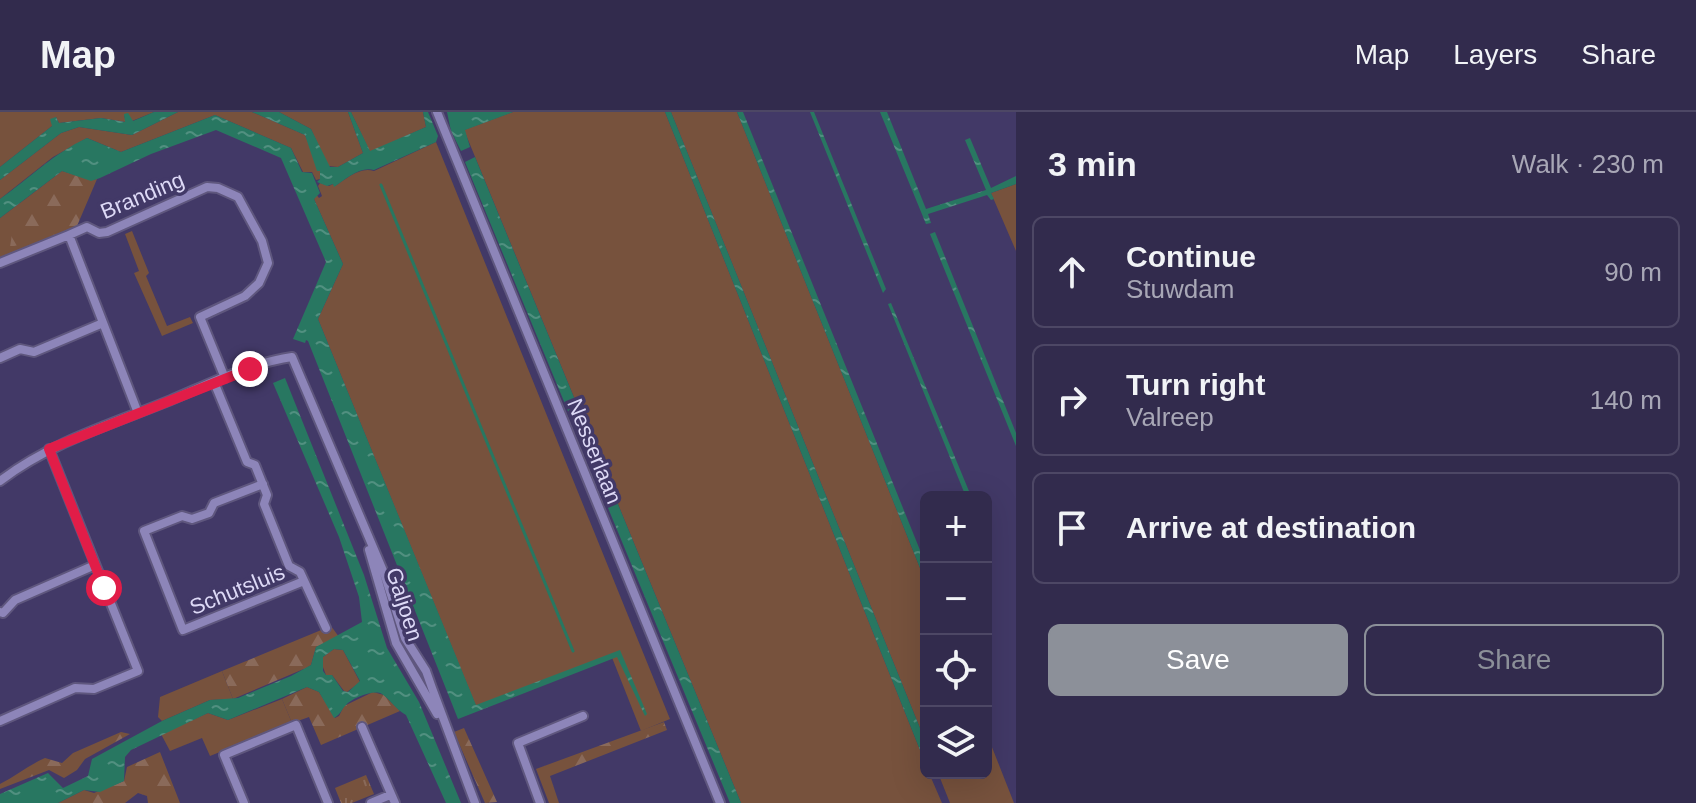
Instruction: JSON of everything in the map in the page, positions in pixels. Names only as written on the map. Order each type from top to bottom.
[{"type":"street","name":"Nesserlaan","points":[[437,112],[720,803]]},
{"type":"street","name":"Branding","points":[[69,235],[87,227],[99,233],[107,232],[207,187],[218,188],[238,197],[262,241],[268,263],[259,283],[245,296],[200,317],[225,378]]},
{"type":"street","points":[[0,263],[69,235],[138,413]]},
{"type":"street","points":[[0,358],[20,349],[34,352],[103,323]]},
{"type":"street","name":"Galjoen","points":[[225,378],[274,360],[292,357],[362,527],[396,643],[446,731],[475,803]]},
{"type":"street","points":[[0,481],[49,449],[225,378]]},
{"type":"street","name":"Schutsluis","points":[[214,382],[247,462],[255,465],[263,484],[267,495],[264,504],[289,566],[300,572],[326,628]]},
{"type":"street","points":[[0,721],[75,688],[94,689],[138,671],[49,449]]},
{"type":"street","name":"Schutsluis","points":[[263,484],[214,503],[209,513],[192,519],[182,516],[144,531],[183,630],[304,581]]},
{"type":"street","points":[[0,612],[3,613],[15,600],[95,565]]},
{"type":"street","points":[[540,803],[518,743],[583,716]]},
{"type":"street","points":[[244,803],[224,755],[296,725],[328,803]]},
{"type":"street","points":[[362,727],[392,799],[371,803]]},
{"type":"green space","points":[[0,112],[154,112],[132,121],[124,115],[126,122],[101,118],[59,123],[56,117],[52,126],[0,167]]},
{"type":"green space","points":[[178,112],[252,112],[305,135],[320,170],[320,179],[316,180],[312,172],[303,172],[291,148],[215,115],[121,152],[87,138],[53,157],[0,199],[0,180],[61,133],[79,127],[132,135]]},
{"type":"green space","points":[[279,112],[348,112],[363,153],[338,167],[328,166],[311,129]]},
{"type":"green space","points":[[351,112],[423,112],[426,127],[370,152]]},
{"type":"green space","points":[[513,112],[665,112],[920,750],[920,779],[932,779],[942,803],[741,803],[464,130]]},
{"type":"green space","points":[[671,112],[737,112],[920,568],[920,728]]},
{"type":"green space","points":[[436,142],[670,719],[641,731],[611,655],[476,706],[318,319],[343,264],[314,199],[316,194],[319,198],[322,196],[318,186],[320,183],[335,186],[358,172],[374,171]]},
{"type":"green space","points":[[62,171],[97,179],[77,226],[47,238],[10,247],[15,214],[30,207],[24,206],[28,197]]},
{"type":"green space","points":[[1016,184],[1016,251],[991,193]]},
{"type":"green space","points":[[28,197],[47,238],[0,258],[0,218]]},
{"type":"green space","points":[[132,231],[149,273],[146,276],[167,326],[190,317],[193,323],[162,336],[134,273],[139,271],[125,234]]},
{"type":"green space","points":[[331,626],[339,637],[316,647],[311,665],[233,699],[222,671]]},
{"type":"green space","points":[[334,649],[343,650],[360,682],[347,692],[332,675],[326,675],[321,662]]},
{"type":"green space","points":[[222,671],[233,699],[210,700],[162,721],[158,717],[160,697]]},
{"type":"green space","points":[[307,687],[319,692],[335,718],[344,706],[373,692],[384,695],[400,711],[321,745],[309,717],[292,723],[282,699]]},
{"type":"green space","points":[[282,699],[292,723],[210,756],[202,738],[170,751],[161,734],[208,713],[228,720]]},
{"type":"green space","points":[[664,722],[667,730],[550,776],[559,803],[549,803],[536,769]]},
{"type":"green space","points":[[464,728],[497,802],[485,803],[454,732]]},
{"type":"green space","points":[[121,732],[130,734],[85,759],[77,770],[64,778],[49,770],[0,789],[0,784],[45,758],[62,763],[73,753]]},
{"type":"green space","points":[[992,747],[1014,803],[950,803],[940,779],[992,779]]},
{"type":"green space","points":[[160,752],[180,803],[148,803],[147,796],[138,793],[125,803],[58,803],[84,790],[94,793],[124,781],[127,767]]},
{"type":"green space","points":[[366,775],[374,794],[352,803],[341,803],[335,788]]},
{"type":"water","points":[[154,112],[178,112],[132,135],[79,127],[61,133],[0,180],[0,167],[52,126],[50,119],[56,117],[59,123],[101,118],[125,122],[124,114],[128,113],[133,121]]},
{"type":"water","points":[[252,112],[279,112],[311,129],[330,167],[338,167],[363,153],[348,112],[351,112],[370,151],[426,127],[423,112],[428,112],[438,136],[436,142],[374,170],[358,172],[334,187],[333,184],[327,186],[317,182],[320,171],[317,171],[305,135]]},
{"type":"water","points":[[447,112],[513,112],[465,130],[470,147],[461,151],[451,131]]},
{"type":"water","points":[[665,112],[671,112],[920,728],[920,750]]},
{"type":"water","points":[[737,112],[743,112],[920,550],[920,568]]},
{"type":"water","points":[[810,112],[814,112],[886,289],[883,293]]},
{"type":"water","points":[[880,112],[887,112],[926,209],[986,190],[965,140],[970,138],[991,188],[1016,176],[1016,184],[991,193],[994,199],[987,195],[928,214],[931,223],[926,224]]},
{"type":"water","points":[[215,115],[291,148],[302,172],[312,173],[320,193],[314,199],[343,264],[318,319],[476,705],[620,650],[647,714],[645,716],[617,657],[458,719],[308,341],[293,339],[326,262],[281,158],[216,130],[91,181],[62,171],[0,218],[0,199],[53,158],[87,138],[121,152]]},
{"type":"water","points":[[475,157],[741,803],[730,803],[465,162]]},
{"type":"water","points":[[935,232],[1016,433],[1016,446],[930,234]]},
{"type":"water","points":[[891,303],[969,491],[964,491],[888,304]]},
{"type":"water","points":[[285,378],[364,575],[387,648],[419,702],[461,803],[446,803],[406,715],[385,696],[369,693],[358,697],[334,718],[319,692],[307,687],[228,720],[208,713],[131,750],[125,757],[124,781],[100,792],[84,790],[58,803],[0,803],[0,794],[48,773],[63,788],[88,776],[92,759],[162,721],[210,700],[238,698],[291,676],[311,665],[316,647],[362,622],[359,597],[339,537],[273,383]],"holes":[[[334,649],[343,650],[360,681],[348,692],[343,691],[332,675],[326,675],[323,671],[323,657]]]},
{"type":"waterway","points":[[381,185],[573,651]]},
{"type":"route","points":[[104,588],[49,449],[250,369]]}]
